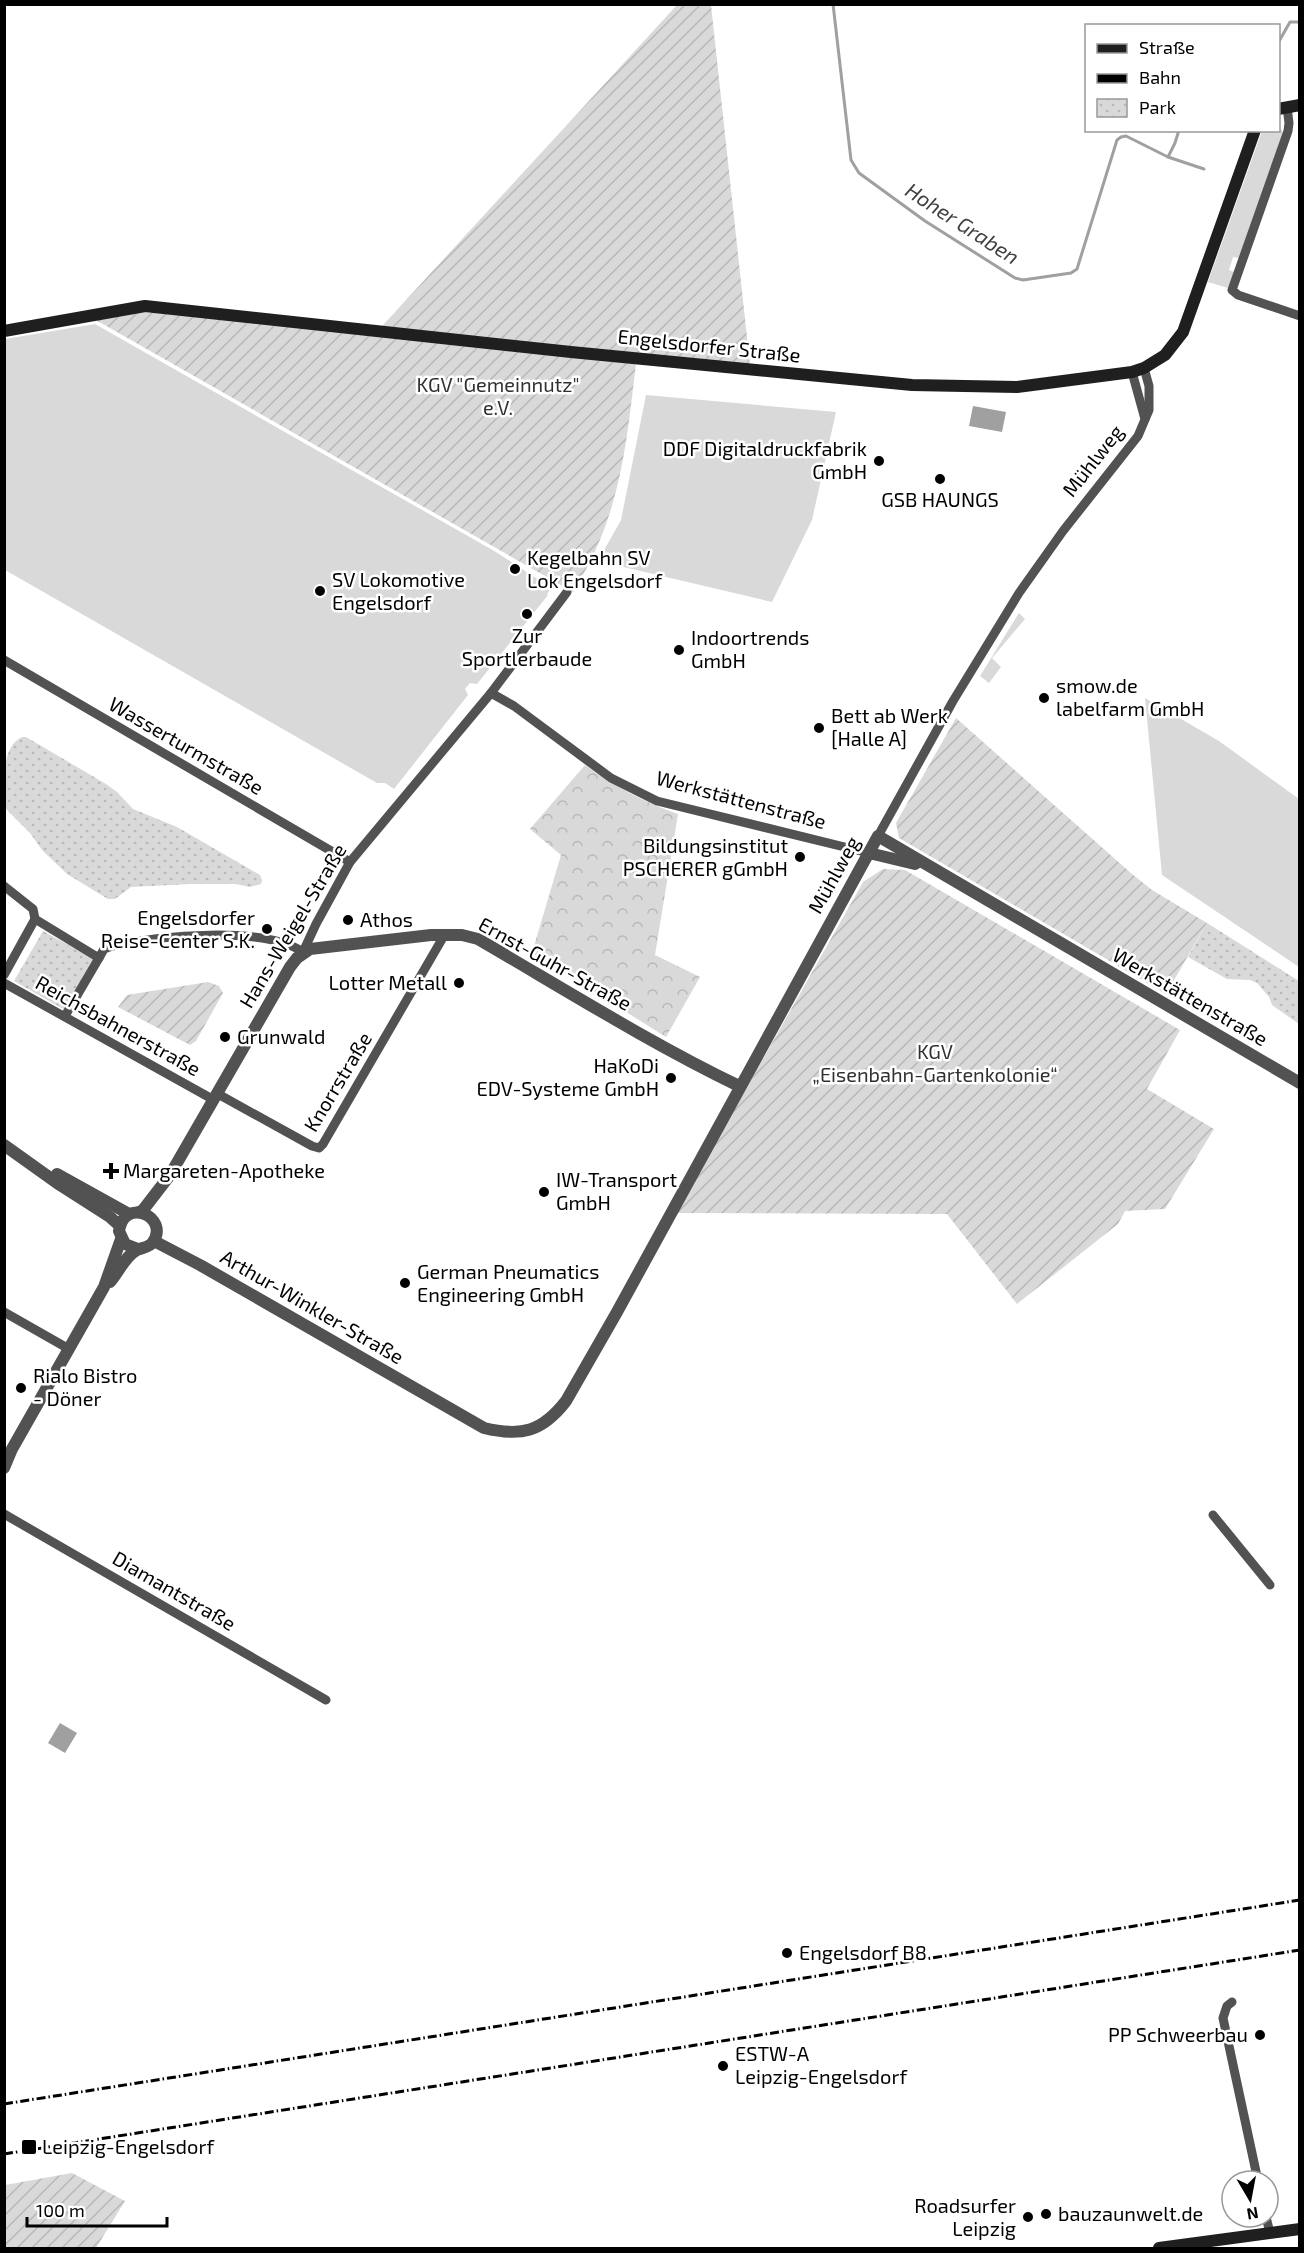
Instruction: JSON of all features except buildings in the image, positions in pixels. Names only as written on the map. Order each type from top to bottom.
[{"type":"main road","points":[[1282,108],[1299,105]]},
{"type":"main road","name":"Engelsdorfer Straße","points":[[4,331],[145,306],[571,352],[912,385],[1017,387],[1138,370],[1165,355],[1183,332],[1255,132]]},
{"type":"main road","points":[[1159,2248],[1299,2229]]},
{"type":"street","points":[[1282,108],[1288,131],[1232,290],[1238,295],[1299,316]]},
{"type":"street","name":"Mühlweg","points":[[585,1368],[953,701],[1019,593],[1063,531],[1138,436],[1145,419],[1138,370]]},
{"type":"street","name":"Hans-Weigel-Straße","points":[[154,1222],[154,1215],[165,1183],[290,967],[303,952],[350,862],[491,693],[567,592]]},
{"type":"street","name":"Wasserturmstraße","points":[[4,660],[350,862]]},
{"type":"street","name":"Werkstättenstraße","points":[[491,693],[514,706],[611,778],[648,797],[910,862],[936,872]]},
{"type":"street","name":"Werkstättenstraße","points":[[878,836],[1299,1083]]},
{"type":"street","points":[[4,885],[33,909],[35,919],[4,975]]},
{"type":"street","points":[[35,919],[99,958]]},
{"type":"street","name":"Ernst-Guhr-Straße","points":[[303,952],[318,948],[445,934],[478,939],[714,1074],[740,1086]]},
{"type":"street","name":"Knorrstraße","points":[[216,1097],[319,1148],[445,934]]},
{"type":"street","points":[[65,1016],[104,949],[112,946],[182,937],[231,936],[273,940],[303,952]]},
{"type":"street","name":"Reichsbahnerstraße","points":[[4,983],[216,1097]]},
{"type":"street","points":[[4,1145],[134,1213],[148,1215],[154,1222],[156,1232],[153,1241],[145,1248],[127,1246],[121,1239]]},
{"type":"street","points":[[22,1156],[60,1185],[111,1217],[120,1226]]},
{"type":"street","name":"Hans-Weigel-Straße","points":[[134,1213],[165,1183]]},
{"type":"street","points":[[4,1468],[12,1449],[104,1287],[121,1239],[120,1226],[124,1218],[134,1213]]},
{"type":"street","name":"Arthur-Winkler-Straße","points":[[153,1241],[200,1265],[484,1428],[507,1434],[524,1432],[543,1424],[556,1414],[585,1368]]},
{"type":"street","points":[[104,1287],[138,1249]]},
{"type":"street","points":[[4,1312],[69,1349]]},
{"type":"street","name":"Diamantstraße","points":[[4,1514],[326,1700]]},
{"type":"street","points":[[1213,1515],[1270,1585]]},
{"type":"street","points":[[1232,2002],[1227,2006],[1223,2018],[1255,2169]]},
{"type":"street","points":[[1269,2229],[1270,2233]]},
{"type":"green space","name":"KGV \"Gemeinnutz\" e.V.","points":[[677,5],[711,5],[750,365],[636,363],[629,425],[611,509],[589,564],[573,592],[94,319],[139,312],[176,314],[373,336]]},
{"type":"green space","points":[[1280,128],[1283,132],[1282,137],[1239,258],[1233,257],[1229,270],[1234,272],[1228,288],[1208,282],[1262,132],[1280,132]]},
{"type":"green space","name":"SV Lokomotive Engelsdorf","points":[[95,324],[496,552],[551,588],[548,595],[477,684],[470,683],[465,689],[468,695],[394,789],[385,783],[377,783],[5,570],[5,339]]},
{"type":"green space","points":[[646,395],[836,412],[812,520],[772,602],[598,561],[621,520]]},
{"type":"green space","points":[[1019,613],[1025,619],[992,658],[1001,667],[989,683],[980,676]]},
{"type":"green space","points":[[1145,698],[1219,741],[1299,799],[1299,967],[1162,875]]},
{"type":"green space","points":[[956,718],[1132,874],[1152,890],[1207,923],[1166,994],[899,838],[896,823]]},
{"type":"green space","points":[[26,737],[106,784],[133,809],[177,827],[260,875],[261,884],[250,887],[236,884],[190,884],[131,887],[115,899],[108,899],[67,874],[5,808],[4,779],[7,758],[15,742]]},
{"type":"green space","points":[[585,765],[630,793],[678,814],[655,955],[700,977],[666,1037],[532,953],[561,855],[530,829]]},
{"type":"green space","name":"KGV „Eisenbahn-Gartenkolonie“","points":[[883,869],[905,870],[1180,1030],[1147,1089],[1214,1129],[1165,1209],[1125,1211],[1118,1224],[1017,1304],[947,1214],[676,1213],[863,882]]},
{"type":"green space","points":[[1207,923],[1299,981],[1299,1024],[1272,1005],[1269,997],[1257,983],[1250,980],[1227,979],[1188,957]]},
{"type":"green space","points":[[43,931],[94,959],[65,1010],[14,981]]},
{"type":"green space","points":[[208,982],[219,986],[223,993],[196,1041],[190,1045],[118,1007],[127,995]]},
{"type":"green space","points":[[72,2173],[125,2201],[96,2248],[5,2248],[5,2185]]},
{"type":"shaded area","points":[[973,406],[1006,412],[1002,432],[969,426]]},
{"type":"shaded area","points":[[60,1723],[77,1733],[65,1753],[48,1743]]},
{"type":"waterway","name":"Hoher Graben","points":[[833,4],[851,160],[859,173],[925,221],[1015,278],[1023,280],[1071,273],[1077,269],[1117,140],[1126,136],[1168,157],[1178,132]]},
{"type":"waterway","name":"Hoher Graben","points":[[1280,40],[1290,22],[1300,22]]},
{"type":"waterway","points":[[1168,157],[1204,169]]},
{"type":"railway","points":[[4,2104],[1300,1900]]},
{"type":"railway","points":[[4,2154],[1300,1950]]},
{"type":"place","name":"DDF Digitaldruckfabrik GmbH","points":[[879,461]]},
{"type":"place","name":"GSB HAUNGS","points":[[940,479]]},
{"type":"place","name":"Kegelbahn SV Lok Engelsdorf","points":[[515,569]]},
{"type":"place","name":"SV Lokomotive Engelsdorf","points":[[320,591]]},
{"type":"place","name":"Zur Sportlerbaude","points":[[527,614]]},
{"type":"place","name":"Indoortrends GmbH","points":[[679,650]]},
{"type":"place","name":"smow.de labelfarm GmbH","points":[[1044,698]]},
{"type":"place","name":"Bett ab Werk [Halle A]","points":[[819,728]]},
{"type":"place","name":"Bildungsinstitut PSCHERER gGmbH","points":[[800,857]]},
{"type":"place","name":"Athos","points":[[348,920]]},
{"type":"place","name":"Engelsdorfer Reise-Center S.K.","points":[[267,929]]},
{"type":"place","name":"Lotter Metall","points":[[459,983]]},
{"type":"place","name":"Grunwald","points":[[225,1037]]},
{"type":"place","name":"HaKoDi EDV-Systeme GmbH","points":[[671,1078]]},
{"type":"place","name":"Margareten-Apotheke","points":[[111,1171]]},
{"type":"place","name":"IW-Transport GmbH","points":[[544,1192]]},
{"type":"place","name":"German Pneumatics Engineering GmbH","points":[[405,1283]]},
{"type":"place","name":"Rialo Bistro - Döner","points":[[21,1388]]},
{"type":"place","name":"Engelsdorf B8","points":[[787,1953]]},
{"type":"place","name":"PP Schweerbau","points":[[1260,2035]]},
{"type":"place","name":"ESTW-A Leipzig-Engelsdorf","points":[[723,2066]]},
{"type":"place","name":"Leipzig-Engelsdorf","points":[[29,2147]]},
{"type":"place","name":"bauzaunwelt.de","points":[[1046,2214]]},
{"type":"place","name":"Roadsurfer Leipzig","points":[[1028,2217]]}]
